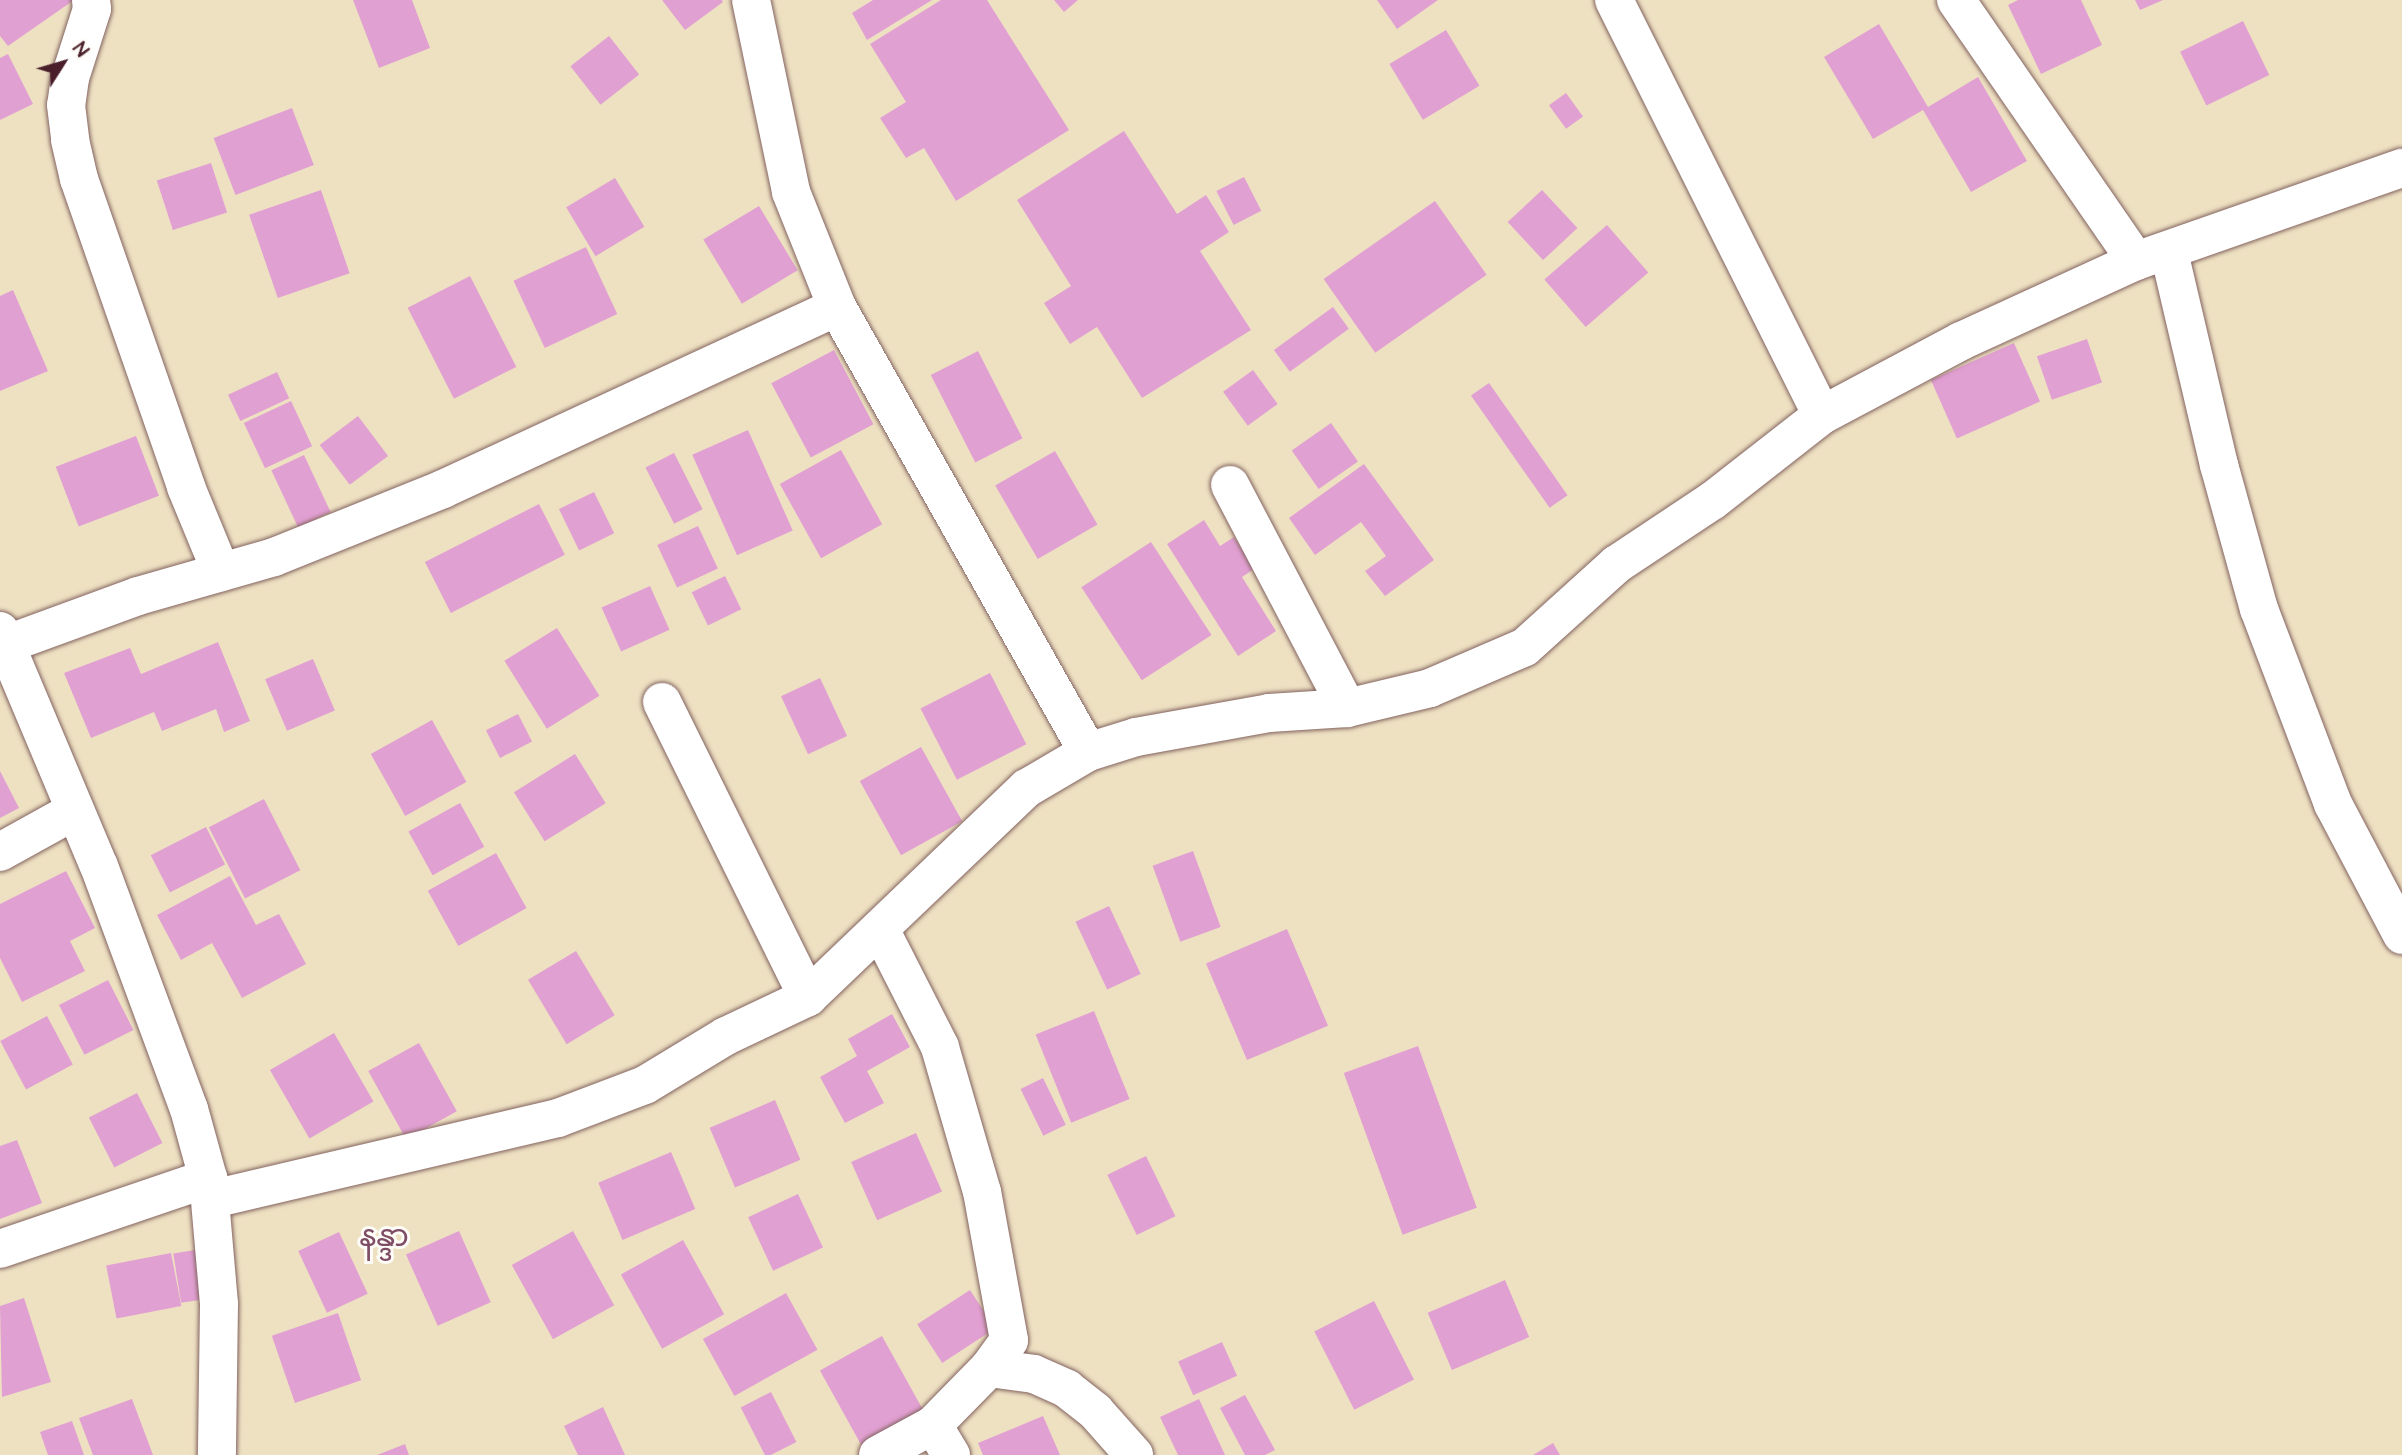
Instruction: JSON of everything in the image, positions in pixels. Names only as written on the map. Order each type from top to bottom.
[{"type":"street","points":[[91,0],[92,9],[69,78],[66,105],[76,166],[186,487],[221,572]]},
{"type":"street","points":[[751,0],[774,128],[791,192],[837,307],[1088,752]]},
{"type":"street","points":[[1614,0],[1822,415]]},
{"type":"street","points":[[1956,0],[2152,257],[2215,452],[2259,609],[2333,804],[2402,935]]},
{"type":"street","points":[[0,1249],[210,1189],[347,1171],[606,1103],[726,1036],[808,997],[881,931],[928,879],[1027,788],[1088,752],[1136,737],[1269,713],[1347,708],[1430,688],[1525,647],[1617,564],[1712,501],[1822,415],[1961,341],[2152,257],[2402,168]]},
{"type":"street","points":[[217,1455],[219,1304],[210,1189],[189,1109],[99,866],[4,638],[274,557],[443,489],[837,307]]},
{"type":"street","points":[[1230,485],[1347,708]]},
{"type":"street","points":[[662,702],[808,997]]},
{"type":"street","points":[[0,852],[74,811]]},
{"type":"street","points":[[878,1455],[942,1440],[1009,1340],[982,1192],[940,1047],[881,931]]},
{"type":"street","points":[[989,1368],[1034,1374],[1067,1388],[1095,1410],[1134,1455]]},
{"type":"building","points":[[0,0],[74,0],[8,46],[0,36]]},
{"type":"building","points":[[353,0],[412,0],[430,48],[379,68]]},
{"type":"building","points":[[662,0],[722,0],[723,2],[685,30]]},
{"type":"building","points":[[873,0],[932,0],[867,40],[852,13]]},
{"type":"building","points":[[941,0],[987,0],[1069,130],[956,201],[924,148],[906,158],[880,118],[906,102],[870,44]]},
{"type":"building","points":[[1054,0],[1078,0],[1064,12]]},
{"type":"building","points":[[1377,0],[1438,0],[1397,29]]},
{"type":"building","points":[[2018,0],[2081,0],[2102,45],[2041,74],[2008,5]]},
{"type":"building","points":[[2135,0],[2163,0],[2140,10]]},
{"type":"building","points":[[2243,21],[2269,75],[2206,106],[2180,52]]},
{"type":"building","points":[[1879,24],[1928,107],[1978,77],[2027,161],[1971,192],[1923,110],[1873,139],[1824,57]]},
{"type":"building","points":[[1446,30],[1479,86],[1423,120],[1389,64]]},
{"type":"building","points":[[609,36],[639,75],[601,105],[570,66]]},
{"type":"building","points":[[8,54],[33,104],[0,120],[0,58]]},
{"type":"building","points":[[1566,93],[1583,116],[1566,129],[1549,105]]},
{"type":"building","points":[[292,108],[314,165],[235,195],[214,138]]},
{"type":"building","points":[[1124,131],[1177,214],[1206,195],[1229,232],[1200,251],[1251,330],[1142,398],[1097,327],[1070,344],[1044,303],[1071,286],[1017,200]]},
{"type":"building","points":[[211,163],[227,212],[173,230],[157,181]]},
{"type":"building","points":[[1244,177],[1261,211],[1234,225],[1216,191]]},
{"type":"building","points":[[615,178],[644,227],[595,256],[566,207]]},
{"type":"building","points":[[321,190],[350,273],[278,298],[249,215]]},
{"type":"building","points":[[1542,190],[1577,228],[1543,260],[1508,222]]},
{"type":"building","points":[[1435,201],[1487,275],[1375,353],[1324,279]]},
{"type":"building","points":[[759,206],[798,270],[742,304],[703,239]]},
{"type":"building","points":[[1607,225],[1648,273],[1586,327],[1544,279]]},
{"type":"building","points":[[586,247],[617,314],[545,348],[513,281]]},
{"type":"building","points":[[470,276],[516,367],[454,399],[408,308]]},
{"type":"building","points":[[13,290],[48,371],[0,391],[0,296]]},
{"type":"building","points":[[1333,307],[1349,329],[1290,372],[1274,350]]},
{"type":"building","points":[[2087,339],[2102,382],[2052,400],[2037,356]]},
{"type":"building","points":[[2014,343],[2040,401],[1957,438],[1931,380]]},
{"type":"building","points":[[834,350],[873,424],[811,458],[771,383]]},
{"type":"building","points":[[978,351],[1022,438],[975,462],[931,375]]},
{"type":"building","points":[[1253,370],[1278,404],[1248,426],[1223,392]]},
{"type":"building","points":[[277,372],[289,398],[240,421],[228,395]]},
{"type":"building","points":[[1489,383],[1568,495],[1550,508],[1471,396]]},
{"type":"building","points":[[291,401],[312,446],[265,468],[244,423]]},
{"type":"building","points":[[358,416],[388,456],[350,485],[320,445]]},
{"type":"building","points":[[1331,423],[1358,462],[1319,489],[1292,451]]},
{"type":"building","points":[[748,430],[793,530],[737,555],[692,455]]},
{"type":"building","points":[[136,436],[159,496],[79,527],[56,467]]},
{"type":"building","points":[[841,450],[882,524],[821,558],[780,484]]},
{"type":"building","points":[[1055,451],[1098,525],[1038,559],[995,486]]},
{"type":"building","points":[[674,453],[703,509],[674,524],[645,468]]},
{"type":"building","points":[[304,455],[331,512],[298,527],[271,470]]},
{"type":"building","points":[[1364,464],[1434,560],[1385,596],[1365,571],[1386,556],[1361,522],[1315,555],[1289,518]]},
{"type":"building","points":[[594,492],[614,533],[579,550],[559,509]]},
{"type":"building","points":[[539,504],[565,555],[451,613],[425,562]]},
{"type":"building","points":[[1204,520],[1220,546],[1234,537],[1254,569],[1242,577],[1276,631],[1238,656],[1167,544]]},
{"type":"building","points":[[698,526],[718,569],[677,588],[657,545]]},
{"type":"building","points":[[1151,542],[1211,635],[1142,680],[1081,587]]},
{"type":"building","points":[[725,576],[741,609],[708,625],[692,592]]},
{"type":"building","points":[[650,586],[670,630],[621,651],[602,608]]},
{"type":"building","points":[[557,628],[599,696],[547,729],[504,661]]},
{"type":"building","points":[[218,642],[250,721],[224,732],[216,709],[162,731],[154,712],[91,738],[64,673],[130,648],[141,674]]},
{"type":"building","points":[[313,659],[335,711],[287,731],[265,679]]},
{"type":"building","points":[[990,673],[1026,744],[957,780],[921,708]]},
{"type":"building","points":[[820,678],[847,736],[808,754],[781,696]]},
{"type":"building","points":[[518,714],[532,742],[500,758],[486,730]]},
{"type":"building","points":[[432,720],[466,782],[405,816],[371,754]]},
{"type":"building","points":[[921,747],[962,821],[901,855],[860,781]]},
{"type":"building","points":[[575,754],[606,803],[545,841],[514,792]]},
{"type":"building","points":[[0,771],[19,808],[0,818]]},
{"type":"building","points":[[264,799],[300,870],[245,898],[209,827]]},
{"type":"building","points":[[460,803],[484,847],[433,875],[408,832]]},
{"type":"building","points":[[206,827],[225,864],[170,893],[151,855]]},
{"type":"building","points":[[1193,851],[1221,927],[1180,942],[1153,866]]},
{"type":"building","points":[[496,853],[527,908],[458,946],[428,891]]},
{"type":"building","points":[[66,871],[95,928],[70,941],[85,971],[22,1002],[0,958],[0,904]]},
{"type":"building","points":[[230,876],[256,925],[279,914],[306,964],[242,998],[212,943],[181,960],[157,915]]},
{"type":"building","points":[[1109,906],[1141,974],[1107,990],[1075,922]]},
{"type":"building","points":[[1287,929],[1328,1026],[1247,1060],[1206,963]]},
{"type":"building","points":[[576,951],[615,1015],[567,1044],[528,980]]},
{"type":"building","points":[[108,980],[133,1030],[84,1055],[59,1005]]},
{"type":"building","points":[[1094,1011],[1130,1099],[1071,1123],[1036,1035]]},
{"type":"building","points":[[892,1014],[910,1047],[867,1071],[884,1103],[845,1123],[820,1077],[857,1056],[848,1039]]},
{"type":"building","points":[[47,1016],[73,1065],[26,1089],[0,1041]]},
{"type":"building","points":[[334,1033],[374,1101],[309,1138],[270,1070]]},
{"type":"building","points":[[419,1043],[457,1111],[406,1139],[368,1071]]},
{"type":"building","points":[[1418,1046],[1477,1208],[1403,1235],[1344,1073]]},
{"type":"building","points":[[1043,1078],[1066,1125],[1043,1136],[1021,1089]]},
{"type":"building","points":[[137,1093],[162,1143],[114,1167],[89,1118]]},
{"type":"building","points":[[775,1100],[800,1160],[735,1188],[710,1128]]},
{"type":"building","points":[[916,1133],[942,1191],[877,1220],[851,1162]]},
{"type":"building","points":[[17,1140],[42,1203],[0,1219],[0,1146]]},
{"type":"building","points":[[671,1152],[695,1209],[623,1240],[598,1183]]},
{"type":"building","points":[[1146,1156],[1175,1216],[1137,1235],[1107,1175]]},
{"type":"building","points":[[798,1194],[823,1247],[773,1271],[748,1217]]},
{"type":"building","points":[[459,1231],[491,1302],[438,1326],[406,1255]]},
{"type":"building","points":[[573,1231],[614,1305],[553,1339],[512,1265]]},
{"type":"building","points":[[339,1232],[368,1294],[327,1313],[298,1251]]},
{"type":"building","points":[[683,1240],[724,1314],[662,1349],[621,1274]]},
{"type":"building","points":[[195,1250],[203,1299],[181,1303],[173,1253]]},
{"type":"building","points":[[171,1253],[181,1306],[117,1319],[106,1266]]},
{"type":"building","points":[[1505,1280],[1529,1337],[1452,1370],[1428,1313]]},
{"type":"building","points":[[970,1290],[995,1329],[942,1363],[917,1324]]},
{"type":"building","points":[[786,1293],[818,1350],[734,1396],[703,1339]]},
{"type":"building","points":[[24,1298],[51,1382],[2,1397],[0,1306]]},
{"type":"building","points":[[1374,1301],[1414,1379],[1354,1410],[1314,1331]]},
{"type":"building","points":[[338,1313],[361,1380],[295,1403],[272,1336]]},
{"type":"building","points":[[882,1336],[923,1410],[861,1445],[820,1370]]},
{"type":"building","points":[[1222,1342],[1237,1376],[1193,1395],[1178,1362]]},
{"type":"building","points":[[771,1392],[796,1442],[771,1455],[765,1455],[741,1407]]},
{"type":"building","points":[[1245,1395],[1275,1450],[1265,1455],[1245,1455],[1220,1408]]},
{"type":"building","points":[[132,1399],[153,1455],[93,1455],[79,1418]]},
{"type":"building","points":[[1199,1399],[1225,1455],[1178,1455],[1160,1417]]},
{"type":"building","points":[[603,1407],[625,1455],[578,1455],[564,1426]]},
{"type":"building","points":[[1043,1416],[1060,1455],[983,1455],[978,1443]]},
{"type":"building","points":[[72,1421],[84,1455],[48,1455],[40,1432]]},
{"type":"building","points":[[1553,1443],[1560,1455],[1533,1455]]},
{"type":"building","points":[[405,1444],[409,1455],[377,1455]]},
{"type":"district","name":"နန္ဒာ","points":[[384,1237]]}]
